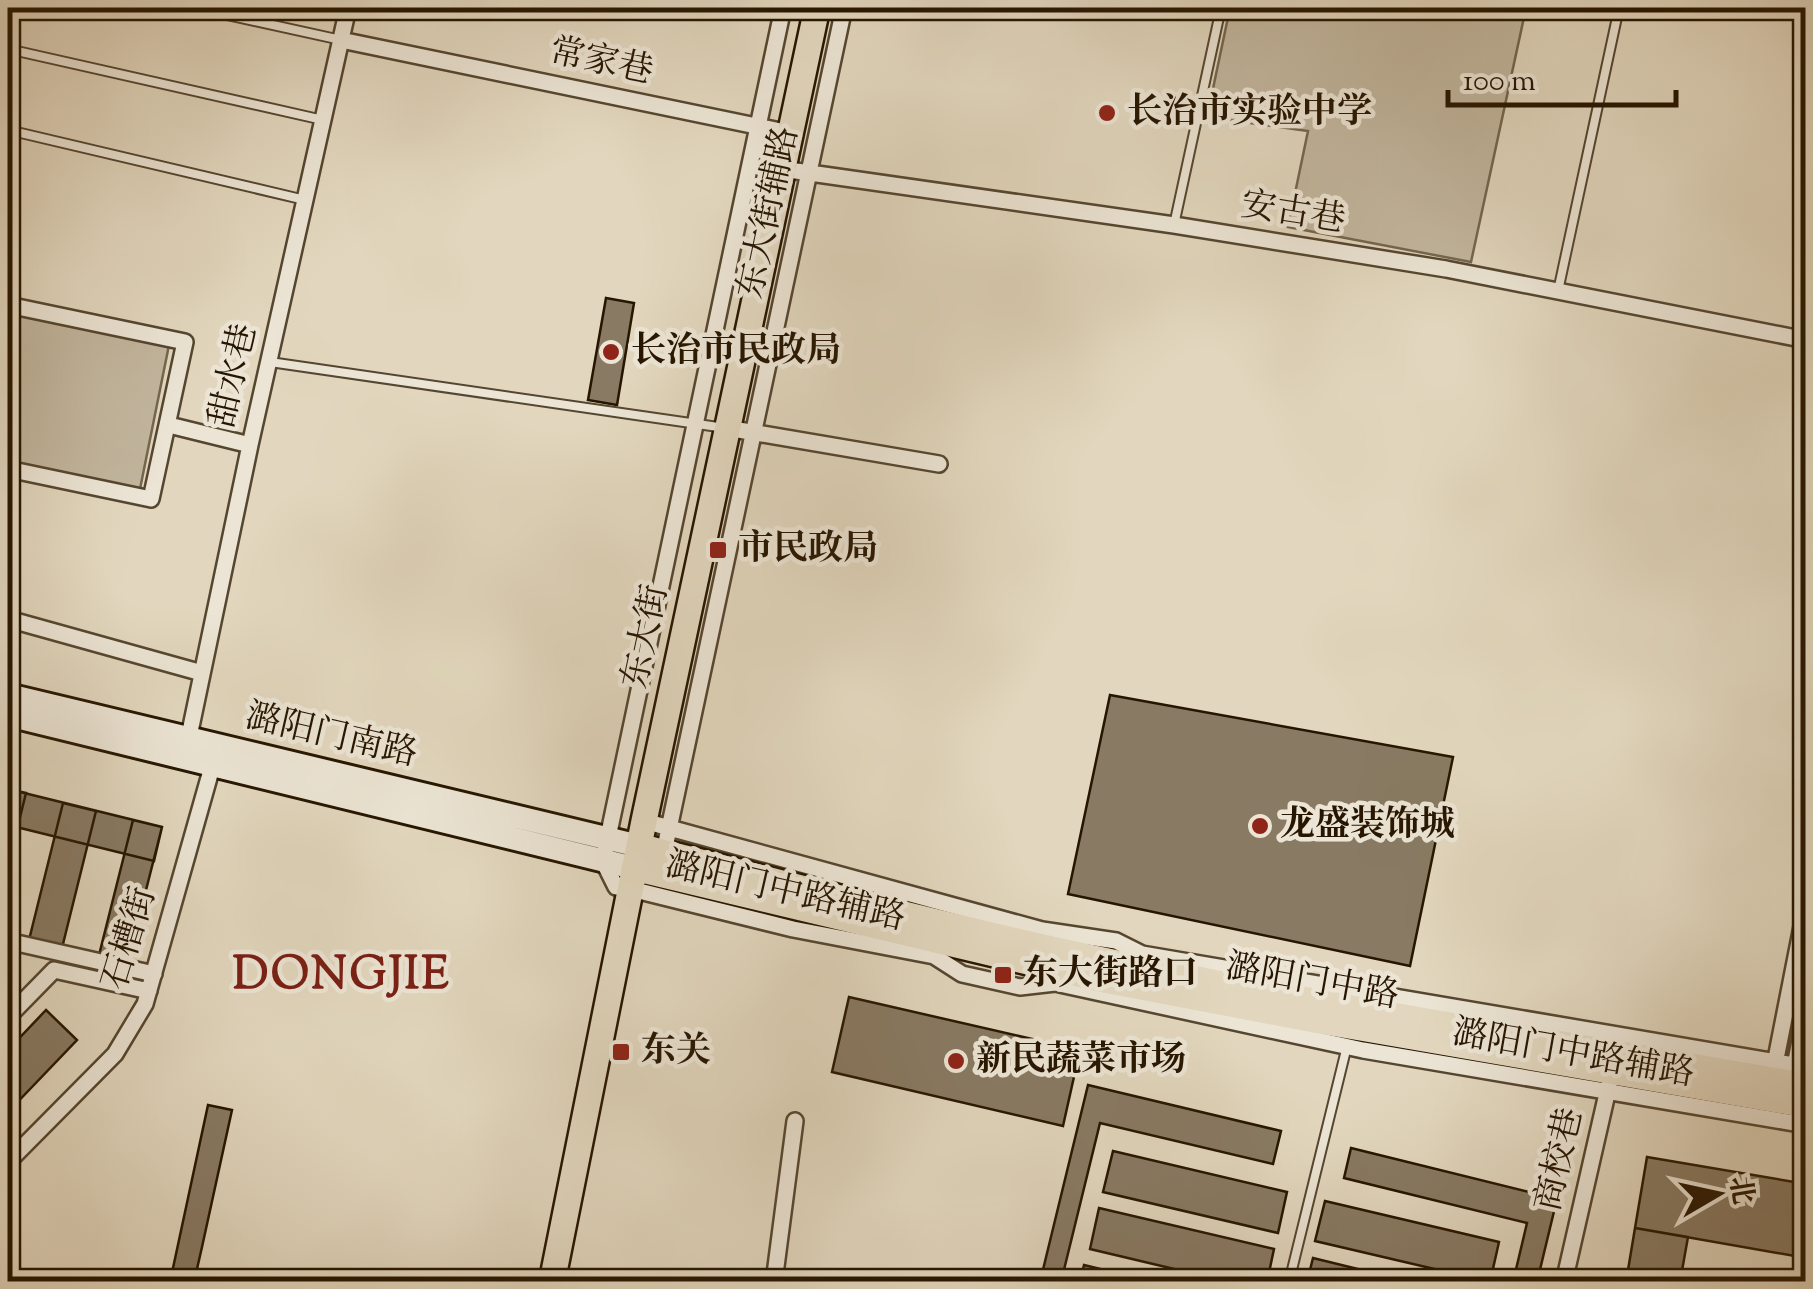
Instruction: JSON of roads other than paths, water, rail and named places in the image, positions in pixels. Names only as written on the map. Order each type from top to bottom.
[{"type":"main road","name":"东大街","points":[[552,1282],[712,425],[775,168],[774,130],[802,8]]},
{"type":"main road","name":"东大街","points":[[774,130],[816,8]]},
{"type":"main road","name":"潞阳门南路","points":[[8,694],[187,749],[633,856]]},
{"type":"main road","name":"潞阳门南路","points":[[8,715],[187,749]]},
{"type":"main road","name":"东大街","points":[[538,1282],[633,856]]},
{"type":"main road","name":"潞阳门中路","points":[[633,856],[1100,979],[1612,1071],[1791,1081]]},
{"type":"street","name":"甜水巷","points":[[187,749],[250,444],[348,8]]},
{"type":"street","name":"东大街辅路","points":[[633,856],[712,425],[774,130],[783,8]]},
{"type":"street","name":"东大街辅路","points":[[633,856],[755,433],[844,8]]},
{"type":"street","name":"常家巷","points":[[341,40],[774,130]]},
{"type":"street","name":"安古巷","points":[[775,168],[1174,226],[1558,290],[1806,340]]},
{"type":"street","points":[[8,306],[185,342],[151,499],[8,469]]},
{"type":"street","points":[[168,425],[250,444]]},
{"type":"street","points":[[712,425],[939,464]]},
{"type":"street","points":[[8,619],[202,673]]},
{"type":"street","name":"石槽街","points":[[8,1162],[115,1054],[146,1004],[215,756]]},
{"type":"street","name":"潞阳门中路辅路","points":[[633,856],[1071,932],[1116,941],[1142,954],[1791,1081]]},
{"type":"street","points":[[1791,1081],[1806,906]]},
{"type":"street","points":[[8,941],[154,974]]},
{"type":"street","points":[[8,1017],[54,970],[149,991]]},
{"type":"street","points":[[1791,1081],[1806,1010]]},
{"type":"street","name":"潞阳门中路辅路","points":[[1612,1071],[1806,1125]]},
{"type":"street","name":"商校巷","points":[[1564,1282],[1612,1071]]},
{"type":"street","points":[[774,1282],[795,1121]]},
{"type":"lane","points":[[195,8],[341,40]]},
{"type":"lane","points":[[1174,226],[1221,8]]},
{"type":"lane","points":[[1558,290],[1619,8]]},
{"type":"lane","points":[[8,49],[323,120]]},
{"type":"lane","points":[[8,130],[305,200]]},
{"type":"lane","points":[[270,362],[712,425]]},
{"type":"lane","points":[[1289,1282],[1352,1027]]},
{"type":"place","name":"长治市实验中学","points":[[1107,113]]},
{"type":"place","name":"长治市民政局","points":[[611,352]]},
{"type":"place","name":"市民政局","points":[[718,550]]},
{"type":"place","name":"龙盛装饰城","points":[[1260,826]]},
{"type":"place","name":"东大街路口","points":[[1003,975]]},
{"type":"place","name":"东关","points":[[621,1052]]},
{"type":"place","name":"新民蔬菜市场","points":[[956,1061]]},
{"type":"district","name":"DONGJIE","points":[[342,977]]}]
